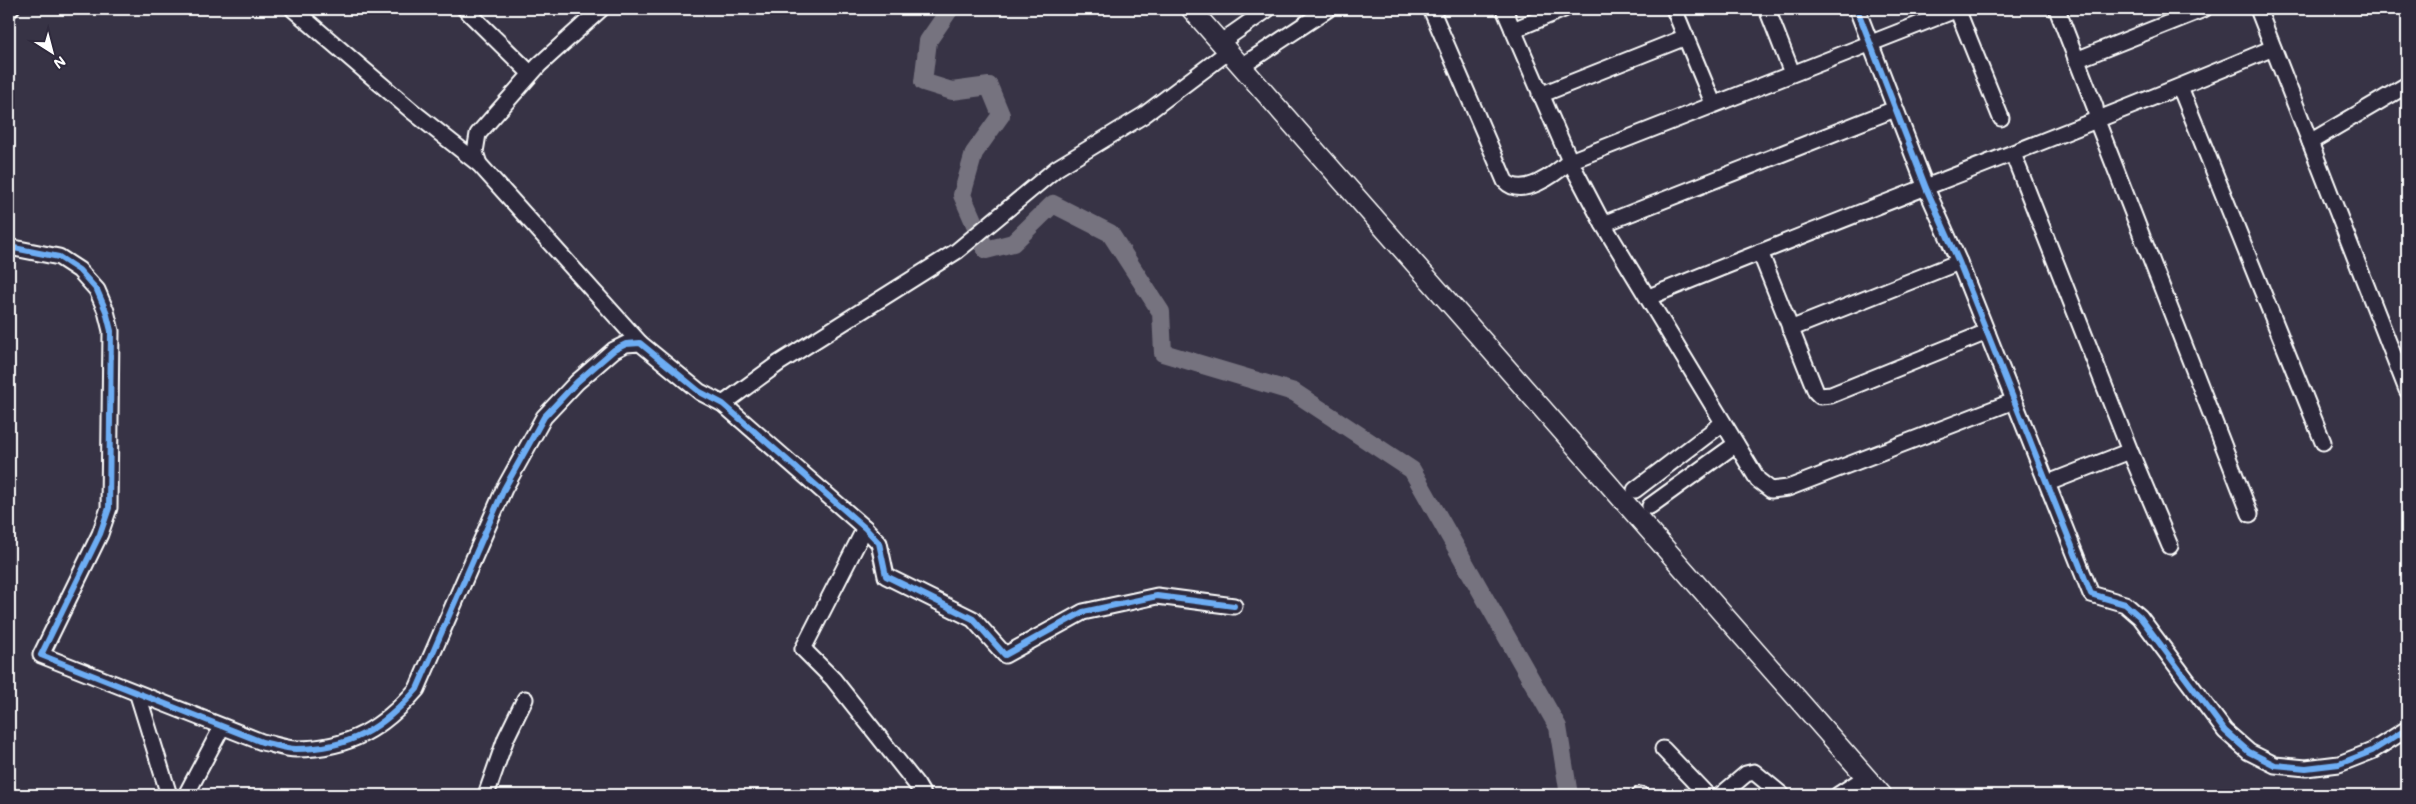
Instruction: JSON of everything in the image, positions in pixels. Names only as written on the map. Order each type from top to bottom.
[{"type":"main road","points":[[1191,9],[1882,795]]},
{"type":"street","points":[[292,9],[412,112],[479,164],[640,343],[700,392],[723,404],[865,528],[878,543],[886,576],[973,619],[1005,655],[1083,612],[1138,600],[1157,596],[1234,606]]},
{"type":"street","points":[[465,9],[530,74]]},
{"type":"street","points":[[479,164],[475,152],[478,134],[530,74],[602,9]]},
{"type":"street","points":[[723,404],[779,363],[957,251],[1057,168],[1144,115],[1268,9]]},
{"type":"street","points":[[1242,66],[1328,9]]},
{"type":"street","points":[[1431,9],[1505,181],[1510,187],[1518,189],[1557,173],[1570,161],[1958,9],[2001,118]]},
{"type":"street","points":[[1504,9],[1570,161],[1603,224],[1649,297],[1758,480],[1771,490],[1788,488],[2014,401]]},
{"type":"street","points":[[1513,30],[1564,9]]},
{"type":"street","points":[[1674,9],[1713,104]]},
{"type":"street","points":[[1767,9],[1792,73]]},
{"type":"street","points":[[1857,9],[1926,188],[1959,262],[2091,594],[2125,604],[2140,617],[2225,731],[2249,752],[2275,765],[2306,768],[2339,764],[2372,751],[2407,729]]},
{"type":"street","points":[[2057,9],[2095,107],[2097,121],[2250,514]]},
{"type":"street","points":[[2076,60],[2204,9]]},
{"type":"street","points":[[2258,9],[2407,390]]},
{"type":"street","points":[[1540,95],[1686,37]]},
{"type":"street","points":[[1649,297],[2097,121],[2273,48]]},
{"type":"street","points":[[2310,142],[2407,85]]},
{"type":"street","points":[[2180,87],[2323,442]]},
{"type":"street","points":[[1603,224],[1896,109]]},
{"type":"street","points":[[2013,154],[2130,451],[2170,546]]},
{"type":"street","points":[[9,247],[59,257],[79,270],[97,290],[110,331],[110,508],[100,534],[41,655],[138,695],[262,742],[295,749],[328,746],[358,738],[377,728],[399,709],[417,689],[504,490],[544,418],[599,362],[626,344],[640,343]]},
{"type":"street","points":[[1760,252],[1816,392],[1826,397],[1987,332]]},
{"type":"street","points":[[1790,329],[1959,262]]},
{"type":"street","points":[[1635,490],[1723,423]]},
{"type":"street","points":[[1650,506],[1736,444]]},
{"type":"street","points":[[2048,483],[2130,451]]},
{"type":"street","points":[[865,528],[803,649],[833,679],[917,784],[923,795]]},
{"type":"street","points":[[138,695],[169,795]]},
{"type":"street","points":[[486,795],[506,738],[525,700]]},
{"type":"street","points":[[186,795],[222,727]]},
{"type":"street","points":[[1663,749],[1707,795]]},
{"type":"street","points":[[1722,795],[1746,774],[1754,772],[1759,773],[1782,795]]},
{"type":"street","points":[[1838,795],[1866,777]]},
{"type":"waterway","points":[[950,9],[928,41],[923,82],[952,91],[989,86],[1001,115],[974,153],[962,195],[986,250],[1013,243],[1053,204],[1110,233],[1161,312],[1163,353],[1294,392],[1412,470],[1558,727],[1569,795]]},
{"type":"cycle path","points":[[1857,9],[1926,188],[1959,262],[2091,594],[2125,604],[2140,617],[2225,731],[2249,752],[2275,765],[2306,768],[2339,764],[2372,751],[2407,729]]},
{"type":"cycle path","points":[[9,247],[59,257],[79,270],[97,290],[106,311],[111,331],[109,508],[100,534],[41,655],[262,742],[296,749],[333,745],[349,740],[364,734],[378,725],[417,689],[504,489],[544,417],[577,382],[614,350],[626,344],[640,343],[700,392],[723,404],[865,528],[879,543],[886,576],[973,619],[1005,655],[1083,612],[1157,596],[1234,606]]}]
